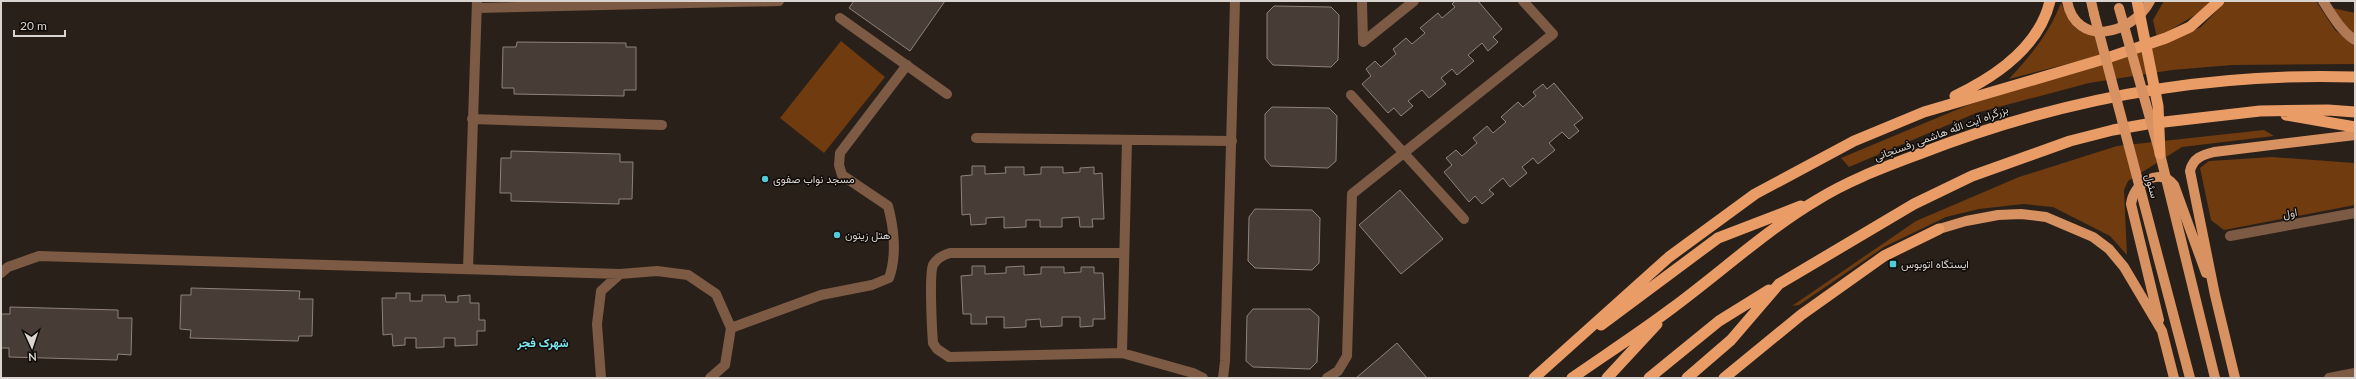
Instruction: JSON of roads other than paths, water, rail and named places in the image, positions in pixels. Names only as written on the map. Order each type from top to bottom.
[{"type":"highway","points":[[1534,378],[1669,257],[1754,194],[1854,142],[1924,112],[1979,85],[2001,70],[2022,51],[2039,29],[2050,1]]},
{"type":"highway","points":[[2136,1],[2157,99],[2160,154]]},
{"type":"highway","points":[[1924,112],[2104,59],[2166,38],[2190,27],[2219,1]]},
{"type":"highway","name":"بزرگراه آیت الله هاشمی رفسنجانی","points":[[1572,378],[1671,309],[1760,239],[1818,199],[1874,171],[1955,140],[2020,119],[2111,95],[2243,78],[2355,77]]},
{"type":"highway","points":[[1649,378],[1719,321],[1914,204],[1972,176],[2026,155],[2113,130],[2260,111],[2328,110],[2355,112]]},
{"type":"highway","points":[[2260,111],[2355,127]]},
{"type":"highway","points":[[1563,352],[1718,238],[1818,199]]},
{"type":"highway","points":[[1724,378],[1801,315],[1884,256],[1939,229]]},
{"type":"highway","points":[[1687,378],[1731,340],[1779,284]]},
{"type":"highway","name":"بزرگراه آیت الله هاشمی رفسنجانی","points":[[1607,378],[1671,309]]},
{"type":"main road","points":[[2067,1],[2075,21],[2083,29],[2097,32],[2123,26],[2135,20],[2150,1]]},
{"type":"main road","name":"سئول","points":[[2091,1],[2190,378]]},
{"type":"main road","points":[[2323,1],[2332,16],[2348,35],[2355,40]]},
{"type":"main road","name":"سئول","points":[[2118,4],[2160,154],[2215,378]]},
{"type":"main road","points":[[2235,378],[2215,295],[2190,171],[2196,159],[2204,155],[2239,148],[2355,135]]},
{"type":"main road","points":[[2174,378],[2130,204],[2134,192],[2143,182],[2163,177],[2168,178],[2174,185],[2215,295]]},
{"type":"main road","points":[[1939,229],[1966,221],[1998,215],[2021,214],[2046,217],[2068,225],[2093,237],[2109,249],[2124,267],[2162,331]]},
{"type":"street","points":[[468,269],[477,4],[779,1]]},
{"type":"street","points":[[1222,378],[1225,361],[1236,1]]},
{"type":"street","points":[[1362,1],[1363,42],[1414,1]]},
{"type":"street","points":[[1327,378],[1338,371],[1347,356],[1352,194],[1553,34],[1523,1]]},
{"type":"street","points":[[840,18],[947,94]]},
{"type":"street","points":[[732,328],[821,295],[872,285],[888,278],[893,266],[892,225],[888,206],[842,175],[839,165],[840,154],[907,65]]},
{"type":"street","points":[[1350,95],[1464,219]]},
{"type":"street","points":[[472,120],[662,124]]},
{"type":"street","points":[[976,138],[1232,141]]},
{"type":"street","points":[[1122,353],[1127,140]]},
{"type":"street","name":"اول","points":[[2230,236],[2355,213]]},
{"type":"street","points":[[1124,253],[950,253],[937,259],[931,271],[932,337],[937,349],[942,354],[949,357],[1122,353],[1204,378]]},
{"type":"street","points":[[1,272],[8,267],[39,256],[620,274],[657,271],[688,275],[716,294],[732,328],[725,365],[710,378]]},
{"type":"street","points":[[601,378],[597,324],[601,291],[620,274]]},
{"type":"street","points":[[2329,378],[2355,373]]},
{"type":"place","name":"مسجد نواب صفوی","points":[[765,179]]},
{"type":"place","name":"هتل زیتون","points":[[837,235]]},
{"type":"place","name":"ایستگاه اتوبوس","points":[[1893,264]]},
{"type":"district","name":"شهرک فجر","points":[[543,343]]}]
